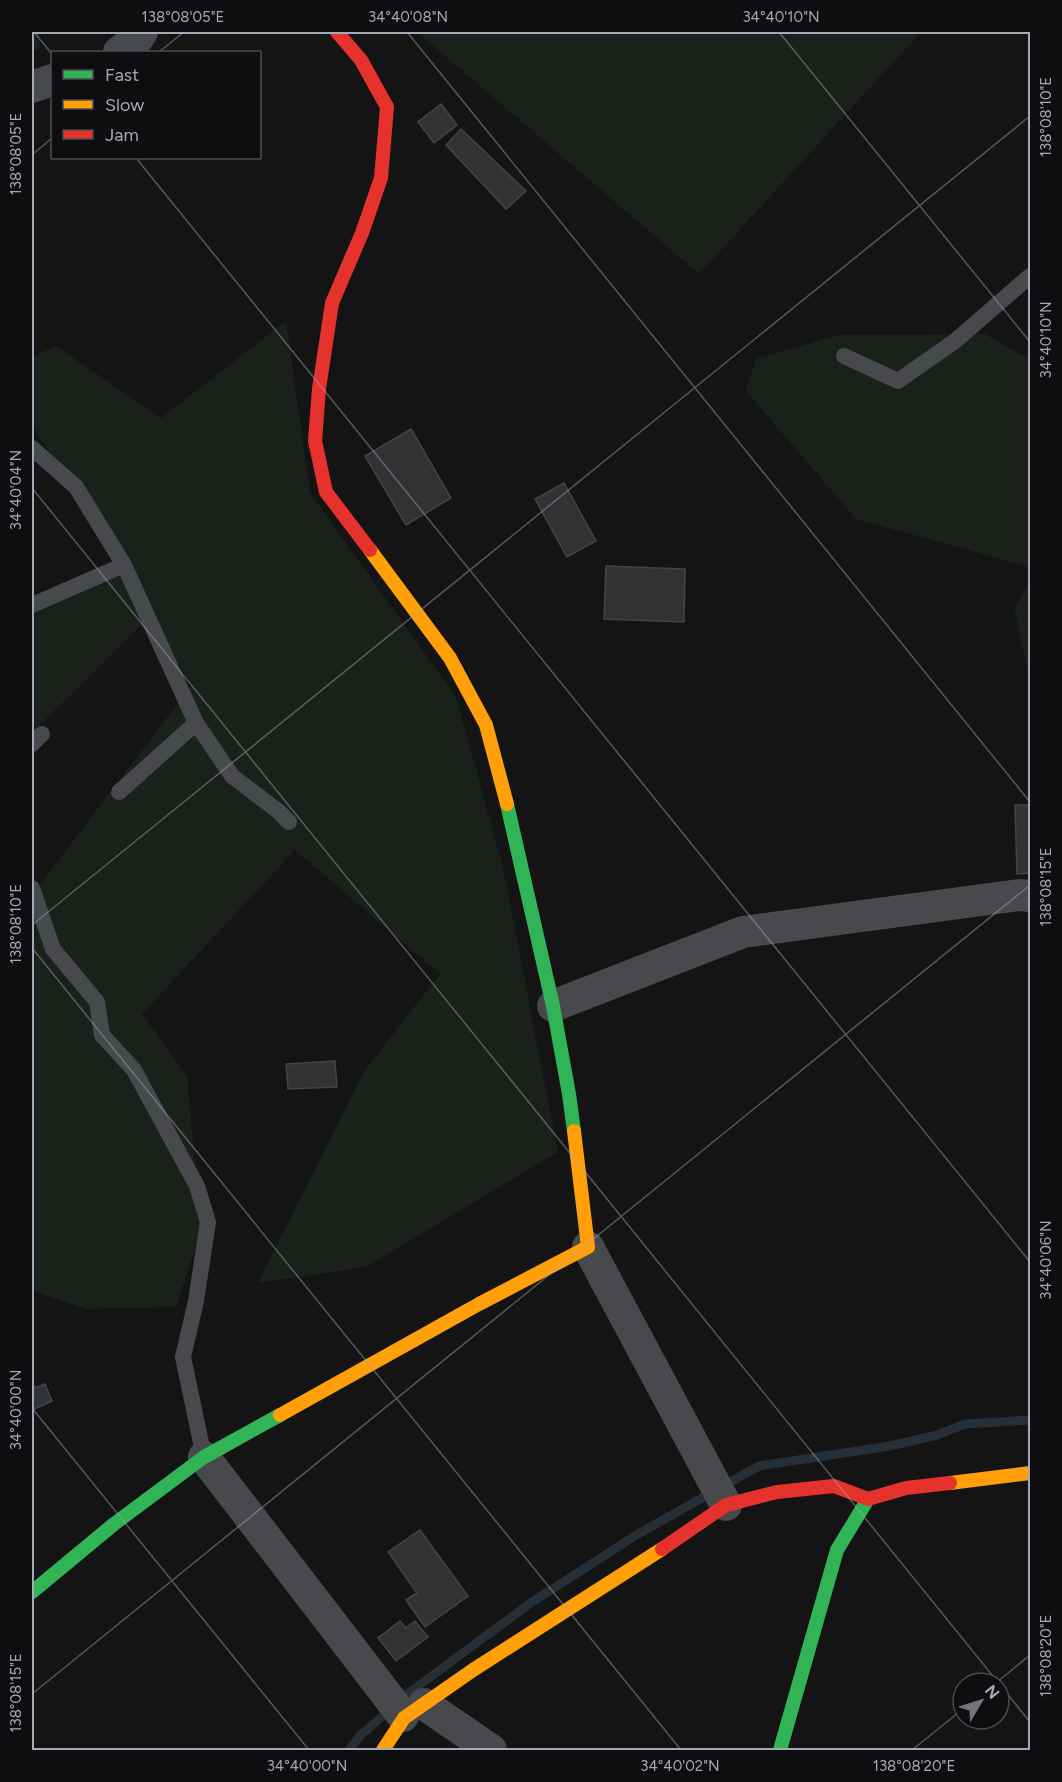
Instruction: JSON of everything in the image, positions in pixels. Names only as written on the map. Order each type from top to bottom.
[{"type":"street","points":[[120,51],[138,38],[142,32]]},
{"type":"street","points":[[337,32],[361,60],[387,107],[381,178],[362,233],[332,303],[319,389],[315,441],[326,492],[450,658],[486,725],[512,822],[553,1006],[569,1094],[588,1247],[719,1491]]},
{"type":"street","points":[[32,87],[51,80]]},
{"type":"street","points":[[553,1006],[743,932],[1030,896]]},
{"type":"street","points":[[32,1592],[114,1524],[204,1457],[479,1304],[588,1247]]},
{"type":"street","points":[[204,1457],[404,1708],[491,1750]]},
{"type":"street","points":[[383,1750],[404,1708],[473,1670],[657,1553],[719,1491],[777,1492],[834,1486],[868,1499],[906,1488],[1030,1473]]},
{"type":"street","points":[[784,1749],[837,1550],[868,1499]]},
{"type":"lane","points":[[844,356],[898,381],[955,341],[1030,276]]},
{"type":"lane","points":[[32,448],[76,487],[124,565],[196,723],[232,776],[289,822]]},
{"type":"lane","points":[[32,605],[124,565]]},
{"type":"lane","points":[[119,792],[196,723]]},
{"type":"lane","points":[[32,888],[53,949],[97,1002],[102,1035],[134,1070],[197,1186],[208,1222],[196,1301],[183,1357],[204,1457]]},
{"type":"shaded area","points":[[32,32],[39,32],[40,49],[32,52]]},
{"type":"shaded area","points":[[417,32],[921,32],[699,274]]},
{"type":"shaded area","points":[[286,321],[310,493],[456,697],[503,868],[558,1152],[366,1267],[258,1283],[365,1070],[440,974],[295,850],[142,1014],[187,1076],[201,1232],[176,1307],[86,1309],[32,1291],[32,895],[192,685],[149,617],[32,733],[32,605],[119,567],[32,424],[32,357],[56,346],[161,418]]},
{"type":"shaded area","points":[[985,334],[1030,360],[1030,567],[856,519],[746,391],[756,359],[838,335]]},
{"type":"shaded area","points":[[1030,582],[1030,679],[1014,609]]},
{"type":"building","points":[[441,104],[457,125],[434,143],[418,122]]},
{"type":"building","points":[[461,129],[526,191],[506,209],[446,145]]},
{"type":"building","points":[[411,429],[451,498],[406,525],[365,456]]},
{"type":"building","points":[[564,483],[596,541],[567,557],[535,499]]},
{"type":"building","points":[[606,566],[685,569],[684,622],[604,619]]},
{"type":"building","points":[[1015,805],[1030,805],[1030,873],[1017,874]]},
{"type":"building","points":[[335,1061],[337,1087],[288,1089],[286,1064]]},
{"type":"building","points":[[32,1381],[35,1388],[45,1384],[52,1401],[32,1410]]},
{"type":"building","points":[[420,1530],[468,1596],[425,1627],[406,1600],[417,1593],[388,1552]]},
{"type":"building","points":[[400,1621],[406,1628],[415,1621],[428,1637],[396,1661],[378,1638]]},
{"type":"waterway","points":[[349,1750],[360,1736],[406,1695],[529,1604],[638,1534],[759,1466],[890,1446],[937,1435],[965,1424],[1030,1420]]},
{"type":"traffic: fast","points":[[507,804],[553,1006],[574,1131]]},
{"type":"traffic: fast","points":[[32,1592],[114,1524],[204,1457],[280,1415]]},
{"type":"traffic: fast","points":[[780,1750],[837,1550],[868,1499]]},
{"type":"traffic: slow","points":[[370,550],[450,658],[486,725],[507,804]]},
{"type":"traffic: slow","points":[[280,1415],[479,1304],[588,1247],[574,1131]]},
{"type":"traffic: slow","points":[[950,1483],[1030,1473]]},
{"type":"traffic: slow","points":[[383,1750],[404,1718],[473,1670],[662,1549]]},
{"type":"traffic: jam","points":[[337,32],[361,60],[387,107],[381,178],[362,233],[332,303],[319,389],[315,441],[326,492],[370,550]]},
{"type":"traffic: jam","points":[[662,1549],[726,1505],[777,1492],[834,1486],[868,1499],[906,1488],[950,1483]]}]
